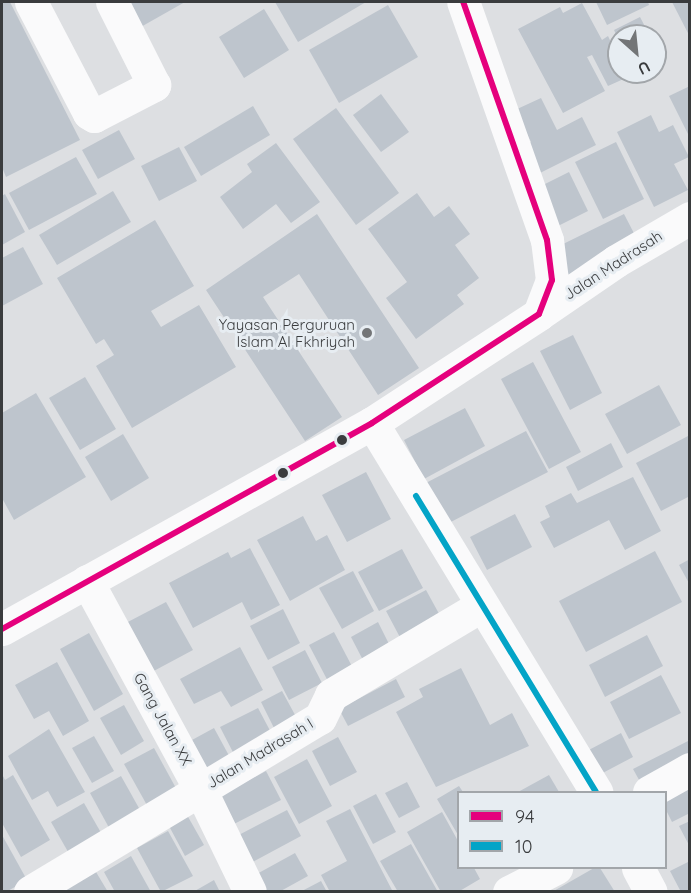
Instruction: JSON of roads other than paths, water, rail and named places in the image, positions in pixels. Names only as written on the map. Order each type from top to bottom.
[{"type":"street","points":[[31,2],[89,113],[94,116],[154,85],[112,2]]},
{"type":"street","name":"Jalan Madrasah","points":[[463,2],[547,240],[552,280],[539,314]]},
{"type":"street","name":"Jalan Madrasah","points":[[2,629],[372,423],[616,261],[686,228]]},
{"type":"street","points":[[372,423],[595,791]]},
{"type":"street","name":"Gang Jalan XX","points":[[87,581],[200,789],[250,891]]},
{"type":"street","name":"Jalan Madrasah I","points":[[30,891],[320,718],[331,696],[481,606]]},
{"type":"street","points":[[651,791],[690,769]]},
{"type":"street","points":[[509,891],[552,869]]},
{"type":"street","points":[[639,869],[651,891]]},
{"type":"place","name":"Yayasan Perguruan Islam Al Fkhriyah","points":[[367,333]]}]
